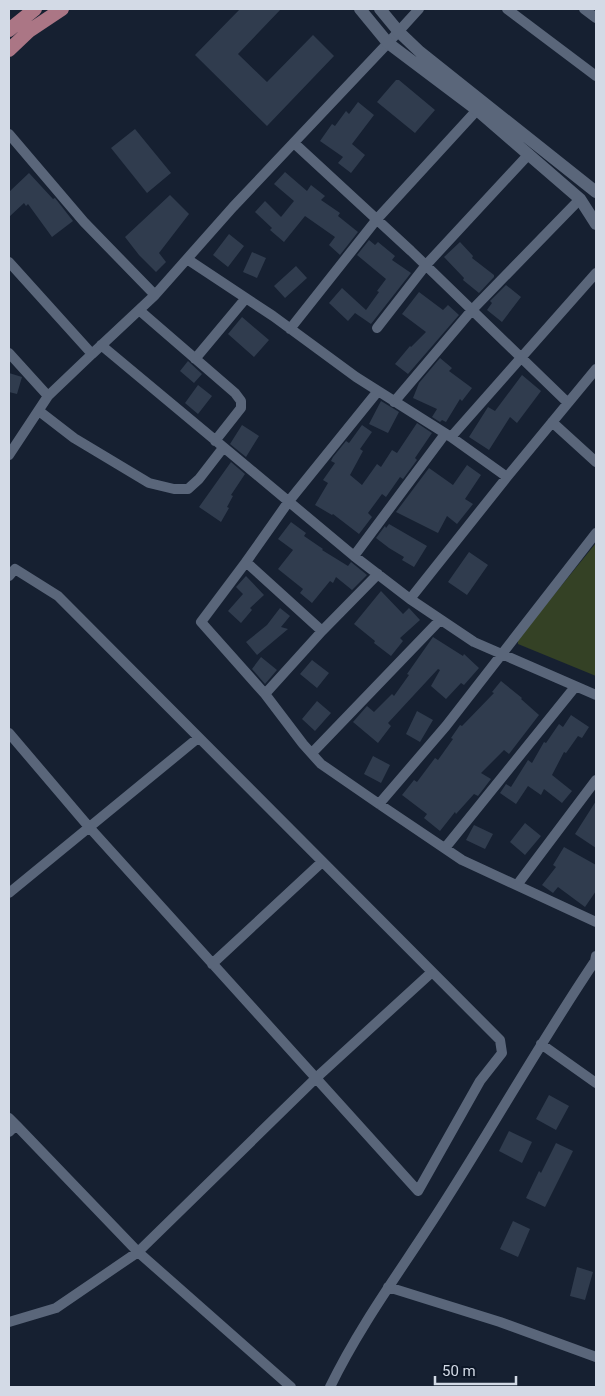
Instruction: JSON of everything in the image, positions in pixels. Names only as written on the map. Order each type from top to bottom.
[{"type":"main road","points":[[9,30],[34,9]]},
{"type":"main road","points":[[9,50],[29,31],[62,9]]},
{"type":"street","points":[[360,9],[388,43],[477,110],[580,199],[596,224]]},
{"type":"street","points":[[380,9],[399,32],[420,52],[596,192]]},
{"type":"street","points":[[10,449],[48,396],[155,295],[233,207],[419,9]]},
{"type":"street","points":[[507,9],[596,76]]},
{"type":"street","points":[[584,9],[596,18]]},
{"type":"street","points":[[290,329],[377,219],[477,110]]},
{"type":"street","points":[[9,134],[84,222],[155,295]]},
{"type":"street","points":[[294,143],[426,265],[568,403]]},
{"type":"street","points":[[376,328],[426,265],[530,154]]},
{"type":"street","points":[[394,402],[472,310],[580,199]]},
{"type":"street","points":[[188,258],[394,402],[448,436],[507,477]]},
{"type":"street","points":[[9,262],[92,354]]},
{"type":"street","points":[[354,556],[448,436],[522,358],[596,273]]},
{"type":"street","points":[[195,359],[246,298]]},
{"type":"street","points":[[139,310],[241,401],[241,408],[215,441]]},
{"type":"street","points":[[101,345],[354,556],[410,599],[474,642],[596,695]]},
{"type":"street","points":[[9,353],[48,396]]},
{"type":"street","points":[[410,599],[596,369]]},
{"type":"street","points":[[378,391],[289,501],[201,622],[265,694],[321,764],[462,860],[596,922]]},
{"type":"street","points":[[39,411],[74,438],[149,483],[165,487],[188,489],[199,479],[223,448]]},
{"type":"street","points":[[552,422],[596,462]]},
{"type":"street","points":[[379,804],[446,726],[596,533]]},
{"type":"street","points":[[246,562],[322,631]]},
{"type":"street","points":[[9,576],[15,569],[58,596],[500,1040],[502,1053],[480,1081],[418,1191],[89,827],[9,733]]},
{"type":"street","points":[[265,694],[322,631],[378,574]]},
{"type":"street","points":[[312,753],[440,620]]},
{"type":"street","points":[[445,848],[575,687]]},
{"type":"street","points":[[9,893],[198,738]]},
{"type":"street","points":[[517,885],[596,780]]},
{"type":"street","points":[[212,964],[322,862]]},
{"type":"street","points":[[330,1387],[388,1287],[442,1206],[541,1044],[595,961],[596,956]]},
{"type":"street","points":[[9,1322],[56,1308],[138,1252],[316,1078],[432,972]]},
{"type":"street","points":[[541,1044],[596,1083]]},
{"type":"street","points":[[11,1125],[138,1252],[291,1387]]},
{"type":"street","points":[[388,1287],[500,1322],[596,1358]]},
{"type":"green space","points":[[596,543],[596,676],[518,644],[518,639]]},
{"type":"building","points":[[240,9],[281,9],[238,54],[267,82],[313,35],[334,56],[267,126],[195,55]]},
{"type":"building","points":[[396,80],[399,80],[435,110],[415,133],[377,102]]},
{"type":"building","points":[[358,102],[374,115],[352,144],[365,155],[351,173],[338,163],[343,157],[320,141],[332,124],[335,126],[346,111],[349,114]]},
{"type":"building","points":[[135,129],[171,173],[147,193],[111,148]]},
{"type":"building","points":[[285,172],[307,191],[311,185],[325,196],[321,200],[340,213],[338,216],[358,232],[340,255],[329,245],[335,237],[305,216],[284,242],[270,230],[272,228],[255,212],[265,201],[281,217],[294,201],[274,184]]},
{"type":"building","points":[[29,173],[53,199],[55,198],[73,221],[52,237],[28,204],[26,206],[24,203],[9,217],[9,192]]},
{"type":"building","points":[[170,195],[189,214],[159,253],[166,262],[156,272],[125,237]]},
{"type":"building","points":[[229,234],[244,246],[228,267],[213,255]]},
{"type":"building","points":[[369,240],[375,245],[378,242],[395,256],[392,260],[411,273],[371,324],[355,313],[348,321],[329,303],[342,288],[366,310],[379,292],[377,291],[386,279],[357,255]]},
{"type":"building","points":[[460,242],[473,256],[472,258],[494,275],[479,293],[463,280],[464,278],[444,257]]},
{"type":"building","points":[[252,252],[266,258],[257,278],[243,272]]},
{"type":"building","points":[[296,266],[307,278],[285,298],[274,286]]},
{"type":"building","points":[[506,285],[521,297],[502,322],[487,310],[492,303],[490,301]]},
{"type":"building","points":[[419,292],[443,310],[448,305],[459,315],[408,374],[395,364],[410,346],[426,332],[402,314]]},
{"type":"building","points":[[242,317],[269,340],[254,357],[228,334]]},
{"type":"building","points":[[440,358],[452,368],[449,371],[472,388],[462,401],[460,399],[446,422],[442,420],[440,422],[432,417],[437,409],[413,398],[419,383]]},
{"type":"building","points":[[188,361],[202,374],[194,383],[180,371]]},
{"type":"building","points":[[9,373],[22,377],[17,394],[9,392]]},
{"type":"building","points":[[522,375],[541,391],[517,423],[510,417],[489,450],[469,437],[488,407],[495,411]]},
{"type":"building","points":[[198,385],[212,396],[198,414],[185,403]]},
{"type":"building","points":[[381,401],[399,412],[388,433],[369,424]]},
{"type":"building","points":[[417,423],[432,433],[415,458],[417,460],[403,479],[400,477],[386,497],[382,494],[368,513],[372,517],[359,534],[333,514],[315,505],[328,483],[323,480],[335,463],[331,461],[333,457],[346,441],[349,443],[362,425],[372,432],[360,449],[363,451],[350,475],[362,485],[377,464],[381,467],[392,450],[397,453]]},
{"type":"building","points":[[242,425],[259,436],[246,457],[230,444]]},
{"type":"building","points":[[231,462],[245,474],[231,495],[233,496],[227,507],[229,508],[221,522],[199,507]]},
{"type":"building","points":[[467,465],[481,475],[465,499],[473,504],[457,524],[447,516],[438,533],[396,512],[429,468],[453,485]]},
{"type":"building","points":[[291,522],[306,533],[304,536],[322,550],[348,566],[351,562],[367,575],[352,590],[336,577],[333,583],[330,581],[312,603],[300,593],[303,589],[278,569],[293,550],[278,539]]},
{"type":"building","points":[[389,524],[427,546],[414,567],[402,560],[404,557],[376,538],[385,526],[386,528]]},
{"type":"building","points":[[469,552],[488,565],[467,595],[448,582]]},
{"type":"building","points":[[246,576],[264,595],[250,608],[252,610],[241,623],[228,611],[243,594],[236,587]]},
{"type":"building","points":[[381,591],[403,614],[409,608],[420,620],[400,638],[403,641],[391,656],[354,624]]},
{"type":"building","points":[[280,608],[290,616],[281,627],[288,629],[257,655],[246,642],[267,625]]},
{"type":"building","points":[[433,637],[463,656],[464,654],[479,668],[464,685],[461,683],[446,699],[431,686],[440,670],[438,669],[388,723],[391,726],[378,743],[353,722],[367,706],[374,712],[392,694],[394,696]]},
{"type":"building","points":[[261,657],[277,670],[265,684],[252,669]]},
{"type":"building","points":[[312,660],[329,673],[317,688],[300,674]]},
{"type":"building","points":[[501,681],[539,715],[509,754],[504,750],[481,773],[491,779],[478,796],[474,794],[456,814],[455,812],[440,831],[424,818],[427,814],[402,795],[414,780],[417,782],[435,758],[438,760],[453,739],[451,738],[460,725],[462,726],[494,693],[492,692]]},
{"type":"building","points":[[317,701],[331,713],[315,731],[302,719]]},
{"type":"building","points":[[417,711],[433,720],[420,742],[406,734]]},
{"type":"building","points":[[571,715],[589,727],[582,738],[578,736],[566,753],[564,752],[552,775],[572,791],[562,803],[544,789],[541,795],[528,786],[516,804],[500,793],[506,784],[511,787],[528,760],[532,763],[544,742],[546,743],[559,724],[563,727]]},
{"type":"building","points":[[373,756],[390,765],[381,783],[364,774]]},
{"type":"building","points":[[596,801],[596,848],[575,834]]},
{"type":"building","points":[[525,823],[541,836],[525,855],[510,842]]},
{"type":"building","points":[[474,825],[493,834],[485,849],[466,840]]},
{"type":"building","points":[[564,847],[596,865],[596,891],[585,907],[558,887],[553,893],[542,885],[556,867],[553,865]]},
{"type":"building","points":[[549,1095],[569,1106],[556,1130],[536,1119]]},
{"type":"building","points":[[509,1131],[532,1142],[522,1163],[499,1151]]},
{"type":"building","points":[[556,1143],[573,1151],[545,1207],[526,1198],[539,1171],[541,1173]]},
{"type":"building","points":[[513,1221],[530,1229],[518,1257],[500,1249]]},
{"type":"building","points":[[577,1267],[593,1272],[585,1300],[570,1296]]}]
